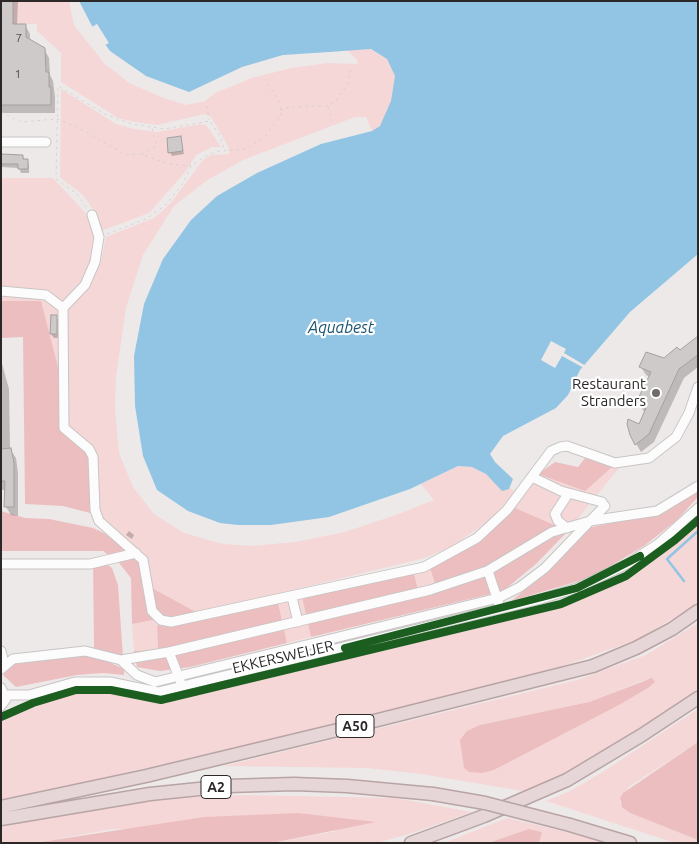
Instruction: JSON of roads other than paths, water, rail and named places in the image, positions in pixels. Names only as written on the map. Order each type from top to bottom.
[{"type":"highway","name":"A50","points":[[1,807],[146,776],[584,668],[636,648],[672,629],[698,611]]},
{"type":"highway","points":[[410,843],[484,816],[567,780],[642,735],[698,698]]},
{"type":"highway","name":"A2","points":[[1,819],[150,794],[228,786],[294,784],[433,794],[495,806],[570,825],[630,843]]},
{"type":"street","points":[[1,142],[46,142]]},
{"type":"street","points":[[92,215],[99,237],[95,262],[85,285],[63,308],[64,428],[89,449],[93,457],[95,510],[98,521],[143,560],[152,611],[160,620],[171,622],[424,567],[477,538],[507,510],[551,451],[567,446],[615,463],[649,458],[676,437],[689,413],[698,387]]},
{"type":"street","points":[[1,291],[46,295],[63,308]]},
{"type":"street","points":[[121,660],[138,675],[155,682],[498,598],[520,587],[545,568],[604,504],[568,494],[532,476]]},
{"type":"street","points":[[1,669],[14,659],[85,651],[121,660],[169,652],[430,590],[488,571],[552,532],[590,521],[657,511],[698,486]]},
{"type":"street","points":[[567,528],[558,521],[555,514],[568,494]]},
{"type":"street","name":"EKKERSWEIJER","points":[[3,691],[21,696],[75,682],[110,682],[158,692],[500,609],[576,588],[626,564],[658,544],[698,508]]},
{"type":"street","points":[[1,564],[90,564],[136,553]]},
{"type":"street","points":[[488,571],[500,609]]},
{"type":"street","points":[[292,597],[298,622]]},
{"type":"street","points":[[1,651],[1,662]]},
{"type":"street","points":[[169,652],[180,677],[181,687]]},
{"type":"street","points":[[1,706],[3,691]]},
{"type":"water","name":"Aquabest","points":[[79,1],[698,1],[698,254],[630,312],[580,370],[568,395],[556,408],[503,436],[490,454],[495,462],[513,479],[509,489],[502,491],[486,474],[472,467],[458,466],[410,489],[329,517],[271,525],[238,525],[220,523],[188,511],[157,490],[143,456],[135,406],[134,356],[144,304],[163,259],[191,220],[217,196],[257,173],[321,144],[372,131],[380,126],[391,101],[395,76],[387,59],[371,49],[283,55],[242,67],[189,92],[146,76],[110,51],[92,26]]},
{"type":"waterway","points":[[684,581],[667,559],[698,531]]},
{"type":"place","name":"Restaurant Stranders","points":[[656,393]]}]
